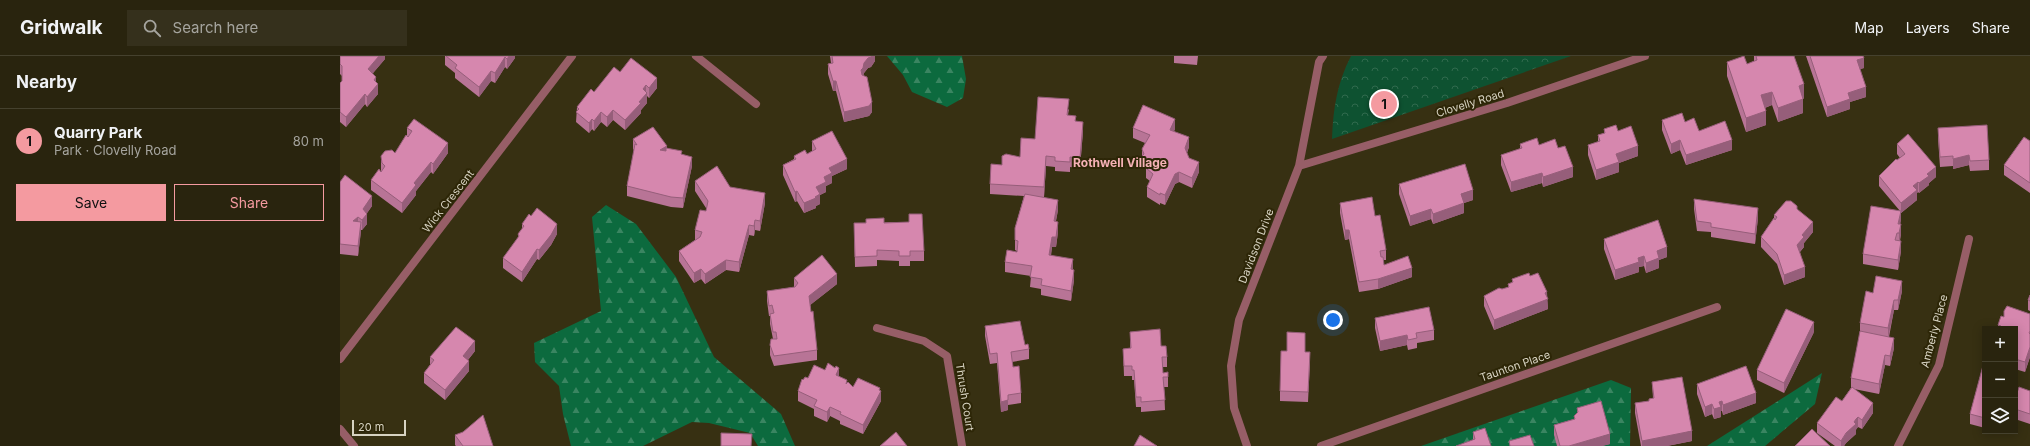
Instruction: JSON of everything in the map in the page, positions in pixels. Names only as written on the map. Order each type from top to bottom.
[{"type":"street","name":"Wick Crescent","points":[[340,358],[572,56]]},
{"type":"street","points":[[696,56],[756,104]]},
{"type":"street","name":"Davidson Drive","points":[[1247,446],[1234,408],[1231,366],[1239,320],[1299,166],[1319,62],[1323,56]]},
{"type":"street","name":"Clovelly Road","points":[[1299,166],[1507,103],[1645,56]]},
{"type":"street","name":"Amberly Place","points":[[1898,446],[1939,365],[1969,239]]},
{"type":"street","name":"Taunton Place","points":[[1321,446],[1717,307]]},
{"type":"street","name":"Thrush Court","points":[[876,328],[924,341],[947,356],[962,446]]},
{"type":"street","points":[[340,429],[354,446]]},
{"type":"green space","points":[[887,56],[962,56],[966,79],[963,98],[947,107],[912,92],[903,75]]},
{"type":"green space","points":[[1351,56],[1571,56],[1332,139],[1333,117],[1339,86]]},
{"type":"green space","points":[[606,205],[636,224],[676,277],[714,357],[781,414],[795,446],[758,446],[750,433],[709,423],[692,422],[643,446],[571,446],[563,414],[559,386],[535,362],[534,343],[601,311],[592,217]]},
{"type":"green space","points":[[1822,373],[1815,404],[1765,446],[1707,446]]},
{"type":"green space","points":[[1611,380],[1631,388],[1630,446],[1421,446]]},
{"type":"building","points":[[340,56],[379,56],[368,69],[376,77],[374,80],[378,84],[367,97],[365,94],[346,117],[340,112],[340,83],[342,81],[342,66],[340,64]]},
{"type":"building","points":[[446,56],[509,56],[507,59],[505,57],[495,73],[491,71],[479,87],[455,68],[457,65]]},
{"type":"building","points":[[832,56],[872,56],[864,63],[861,70],[862,75],[867,77],[872,102],[869,106],[844,112],[836,81],[833,81],[828,64],[833,63]]},
{"type":"building","points":[[1744,56],[1747,64],[1757,60],[1756,56],[1794,56],[1804,84],[1799,86],[1803,99],[1778,108],[1772,92],[1761,95],[1766,111],[1746,118],[1727,62]]},
{"type":"building","points":[[1810,56],[1863,56],[1864,58],[1857,60],[1866,87],[1848,93],[1850,99],[1827,107]]},
{"type":"building","points":[[631,58],[657,78],[649,88],[646,85],[643,89],[647,93],[639,102],[641,103],[625,120],[613,110],[607,117],[601,112],[594,121],[592,119],[589,123],[576,112],[579,109],[577,107],[591,89],[594,92],[614,67],[620,72]]},
{"type":"building","points":[[1038,97],[1069,99],[1067,115],[1076,116],[1075,121],[1083,122],[1080,158],[1070,157],[1070,162],[1055,161],[1055,157],[1046,156],[1044,187],[990,184],[991,164],[1002,165],[1002,156],[1006,154],[1020,157],[1021,138],[1035,139]]},
{"type":"building","points":[[1143,105],[1175,119],[1170,130],[1189,137],[1185,148],[1189,158],[1199,162],[1192,178],[1179,172],[1175,174],[1165,195],[1160,193],[1160,195],[1147,187],[1153,174],[1146,168],[1146,159],[1142,156],[1144,154],[1142,149],[1150,135],[1133,128]]},
{"type":"building","points":[[1682,113],[1685,122],[1694,118],[1699,131],[1725,121],[1732,140],[1686,155],[1680,140],[1671,144],[1662,120]]},
{"type":"building","points":[[414,119],[448,143],[433,164],[431,162],[414,183],[416,185],[402,203],[371,180],[379,169],[381,172],[385,166],[382,163],[381,156],[385,151],[392,150],[395,153],[406,135],[408,137],[412,131],[407,128]]},
{"type":"building","points":[[1616,125],[1618,131],[1631,126],[1638,146],[1616,154],[1619,162],[1596,170],[1588,145],[1600,141],[1598,135],[1605,133],[1604,129]]},
{"type":"building","points":[[1987,125],[1989,160],[1970,161],[1969,155],[1953,159],[1953,156],[1940,157],[1938,128]]},
{"type":"building","points":[[653,127],[667,146],[660,150],[666,151],[666,148],[682,151],[681,154],[692,157],[683,198],[671,197],[627,186],[635,144],[637,145],[633,139]]},
{"type":"building","points":[[832,131],[847,159],[829,168],[832,173],[824,177],[826,182],[816,187],[820,194],[815,197],[816,198],[804,203],[797,191],[795,192],[783,165],[796,159],[794,156],[805,150],[807,154],[816,149],[812,141]]},
{"type":"building","points":[[1908,134],[1936,167],[1927,174],[1929,176],[1913,186],[1917,190],[1901,203],[1879,176],[1896,159],[1897,160],[1905,154],[1897,144]]},
{"type":"building","points":[[2024,137],[2030,141],[2030,183],[2004,165]]},
{"type":"building","points":[[1537,138],[1539,145],[1555,139],[1558,148],[1565,146],[1573,167],[1543,177],[1542,173],[1511,182],[1501,155],[1522,148],[1520,144]]},
{"type":"building","points":[[1465,164],[1473,190],[1461,194],[1464,203],[1433,214],[1431,209],[1410,216],[1399,184]]},
{"type":"building","points":[[717,166],[730,187],[765,193],[760,221],[755,220],[754,226],[749,225],[739,262],[726,260],[705,274],[701,269],[694,273],[679,251],[700,237],[702,232],[695,230],[700,210],[706,211],[708,201],[695,181]]},
{"type":"building","points":[[345,175],[372,196],[363,209],[367,214],[362,220],[358,217],[353,221],[361,222],[358,246],[340,244],[340,182]]},
{"type":"building","points":[[1025,194],[1058,200],[1054,221],[1058,222],[1056,237],[1052,237],[1049,255],[1073,259],[1071,269],[1074,270],[1071,291],[1041,285],[1042,279],[1030,277],[1032,266],[1005,262],[1007,250],[1017,252],[1018,241],[1015,240],[1015,228]]},
{"type":"building","points":[[1372,197],[1375,216],[1380,215],[1386,250],[1380,251],[1381,257],[1383,257],[1384,265],[1408,256],[1412,268],[1378,279],[1359,282],[1349,230],[1345,230],[1340,203]]},
{"type":"building","points":[[1694,199],[1758,208],[1755,234],[1711,227],[1711,223],[1697,221]]},
{"type":"building","points":[[1786,201],[1791,201],[1797,206],[1797,209],[1813,222],[1802,235],[1804,237],[1797,245],[1805,267],[1784,275],[1777,254],[1761,237],[1774,218],[1775,220],[1777,217],[1774,215]]},
{"type":"building","points":[[1871,206],[1901,211],[1898,224],[1901,224],[1899,233],[1897,233],[1895,240],[1901,241],[1898,260],[1863,254]]},
{"type":"building","points":[[537,208],[557,224],[551,235],[539,250],[537,249],[522,272],[503,258],[519,236],[518,234],[524,226],[522,224],[529,214],[531,216]]},
{"type":"building","points":[[909,214],[922,214],[924,251],[910,251],[910,256],[899,256],[899,251],[877,250],[877,256],[855,257],[854,223],[866,223],[866,219],[884,218],[884,223],[909,222]]},
{"type":"building","points":[[1658,220],[1667,247],[1657,251],[1659,258],[1646,263],[1644,256],[1638,258],[1639,262],[1615,270],[1604,239]]},
{"type":"building","points":[[822,255],[837,274],[809,296],[811,312],[813,311],[817,350],[774,356],[770,345],[771,339],[777,339],[776,332],[773,332],[770,314],[774,313],[772,305],[769,306],[767,291],[795,287],[798,283],[794,278]]},
{"type":"building","points":[[1529,273],[1530,276],[1538,273],[1547,292],[1545,293],[1548,299],[1494,320],[1484,296],[1499,288],[1502,289],[1509,287],[1508,284],[1513,282],[1512,279]]},
{"type":"building","points":[[1876,276],[1902,281],[1898,300],[1894,300],[1888,328],[1860,323],[1866,291],[1873,293]]},
{"type":"building","points":[[2007,306],[2030,314],[2030,347],[2025,362],[2018,360],[2018,326],[1998,325],[2001,316],[2004,317],[2004,311]]},
{"type":"building","points":[[1429,307],[1434,330],[1416,333],[1417,338],[1408,340],[1407,335],[1380,341],[1375,318]]},
{"type":"building","points":[[1786,309],[1814,322],[1784,383],[1757,370]]},
{"type":"building","points":[[1020,321],[1025,345],[1028,344],[1029,349],[1011,352],[1013,367],[1019,366],[1021,393],[1008,395],[1008,400],[1001,402],[997,353],[990,354],[985,326]]},
{"type":"building","points":[[456,327],[475,341],[463,356],[469,361],[445,390],[424,373],[434,360],[430,357]]},
{"type":"building","points":[[1160,329],[1161,346],[1166,346],[1167,357],[1162,357],[1163,373],[1168,372],[1168,377],[1163,377],[1165,400],[1141,402],[1141,397],[1136,397],[1134,370],[1132,370],[1132,366],[1124,366],[1123,349],[1131,348],[1130,332]]},
{"type":"building","points":[[1860,331],[1894,338],[1890,356],[1885,355],[1879,384],[1851,378]]},
{"type":"building","points":[[1287,332],[1305,333],[1305,352],[1310,352],[1308,392],[1280,391],[1281,351],[1287,351]]},
{"type":"building","points":[[828,363],[835,368],[836,366],[839,368],[836,375],[847,380],[846,384],[848,382],[853,387],[858,378],[880,388],[879,390],[881,391],[863,425],[840,414],[841,412],[830,407],[827,412],[814,406],[817,400],[798,391],[802,379],[803,380],[805,377],[808,378],[814,365],[825,370]]},
{"type":"building","points":[[1746,366],[1756,393],[1723,405],[1722,401],[1719,402],[1721,407],[1714,409],[1712,404],[1705,407],[1697,384]]},
{"type":"building","points":[[1982,369],[1982,417],[1970,414]]},
{"type":"building","points":[[1682,377],[1692,431],[1642,441],[1635,403],[1649,401],[1649,399],[1654,398],[1652,382]]},
{"type":"building","points":[[1852,387],[1873,403],[1862,420],[1858,417],[1856,419],[1854,422],[1856,424],[1846,433],[1841,441],[1817,423],[1836,397],[1842,401]]},
{"type":"building","points":[[2019,387],[2030,391],[2030,414],[2018,410]]},
{"type":"building","points":[[1601,401],[1610,434],[1569,446],[1560,446],[1554,425],[1575,419],[1574,416],[1578,412],[1577,408]]},
{"type":"building","points":[[483,415],[493,446],[463,446],[455,435],[463,432]]},
{"type":"building","points":[[1485,428],[1491,446],[1456,446],[1475,439],[1473,432]]},
{"type":"building","points":[[1812,429],[1830,446],[1795,446]]},
{"type":"building","points":[[896,432],[907,446],[880,446]]},
{"type":"building","points":[[721,433],[752,434],[751,446],[721,446]]},
{"type":"building","points":[[1140,435],[1157,446],[1134,446]]},
{"type":"building","points":[[1530,435],[1534,446],[1510,446],[1509,441]]},
{"type":"place","name":"Quarry Park","points":[[1384,104]]},
{"type":"district","name":"Rothwell Village","points":[[1120,162]]}]
